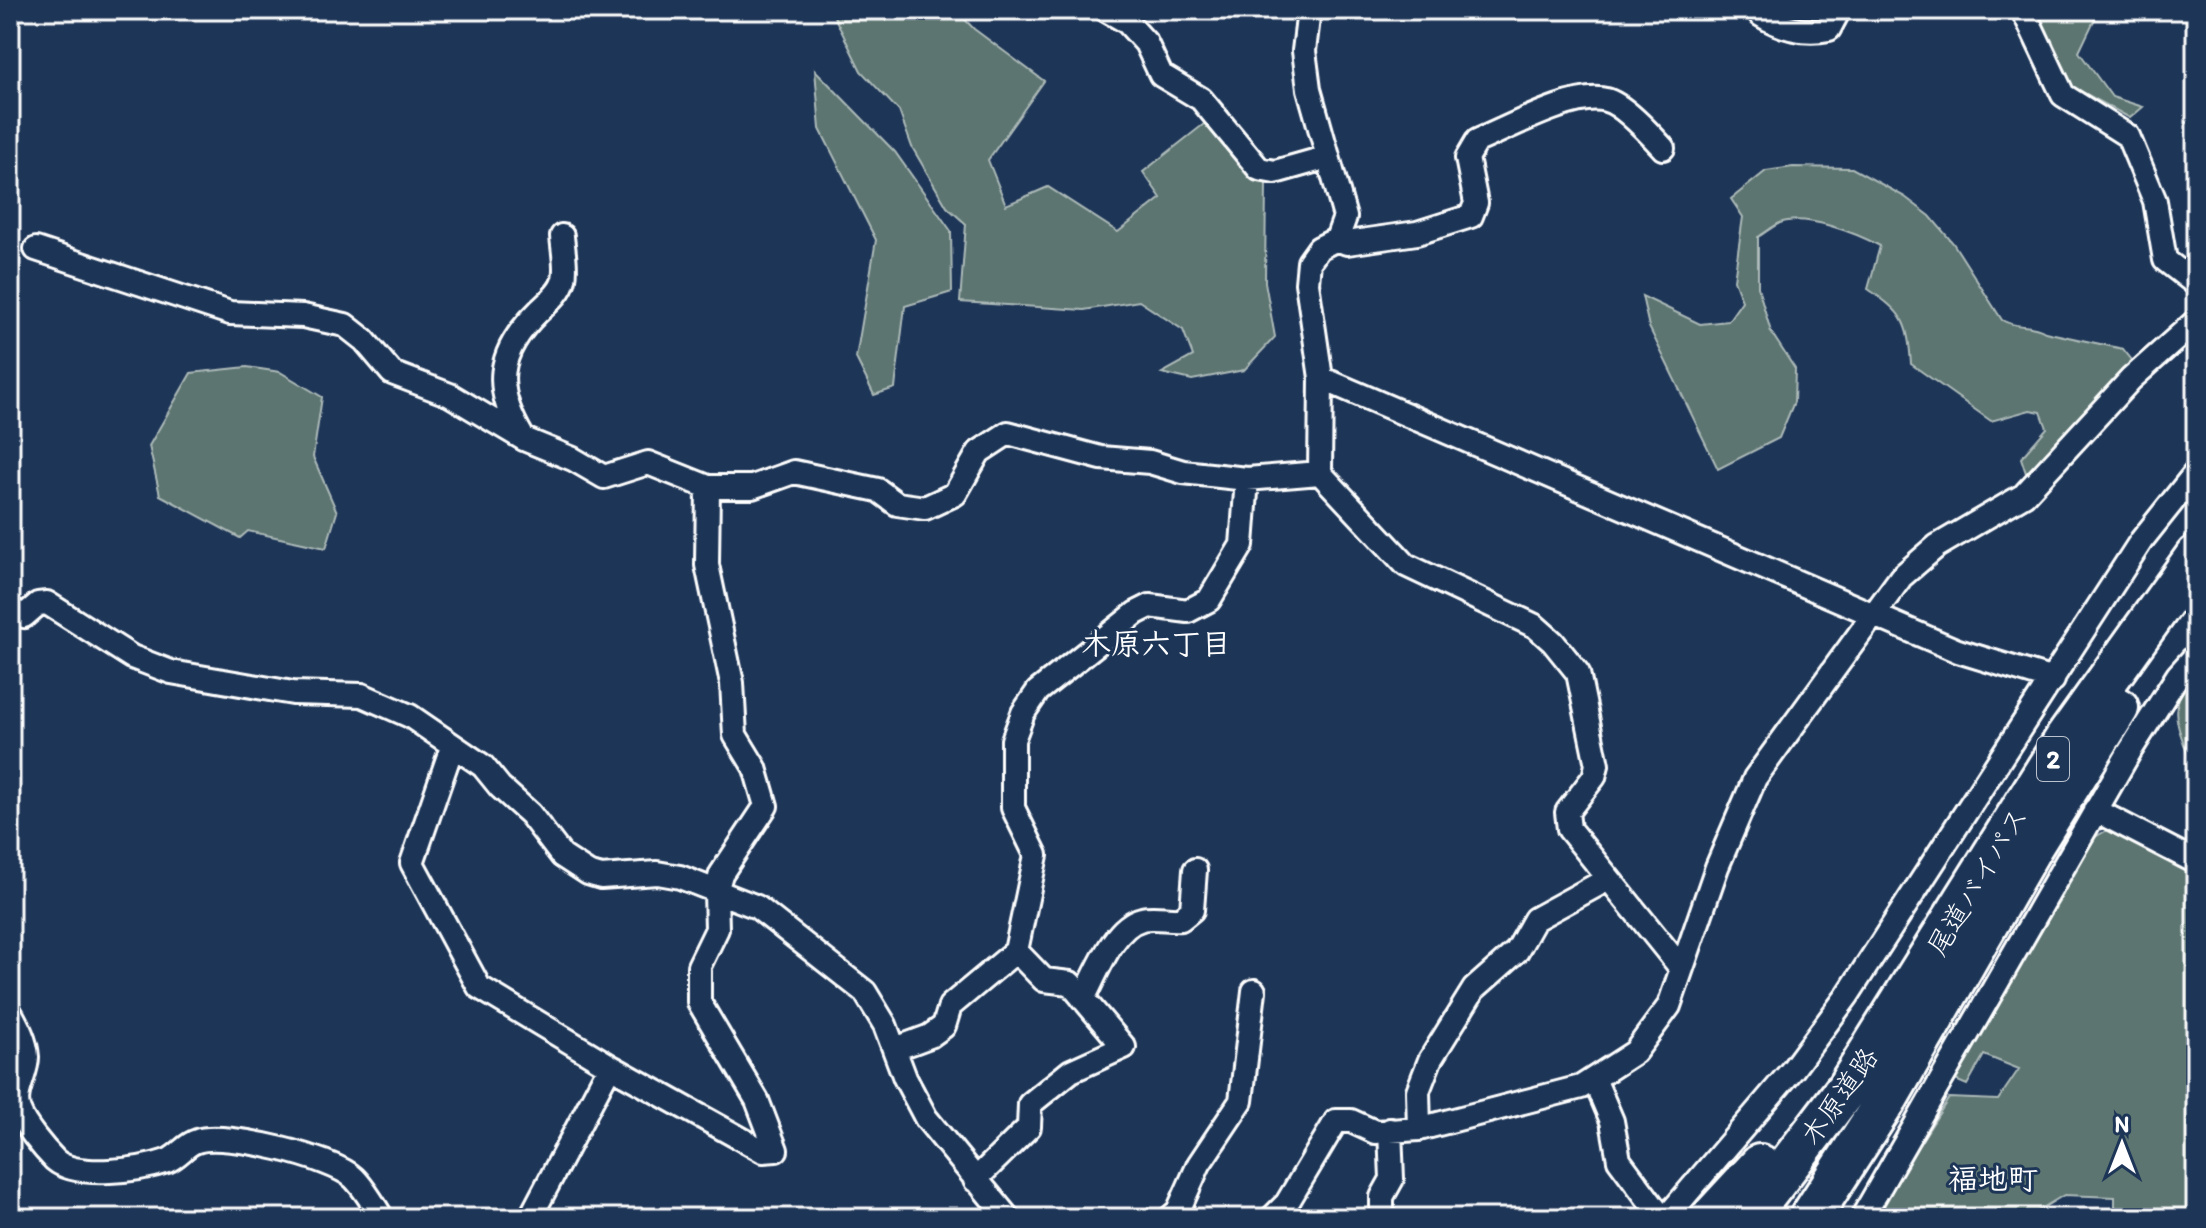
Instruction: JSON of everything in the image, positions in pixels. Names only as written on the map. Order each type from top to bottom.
[{"type":"highway","name":"尾道バイパス","points":[[1937,978],[2066,738],[2196,556]]},
{"type":"highway","name":"尾道バイパス","points":[[1937,978],[2038,835],[2196,590]]},
{"type":"highway","points":[[1711,1218],[1844,1069],[1937,978]]},
{"type":"highway","name":"木原道路","points":[[1748,1218],[1847,1088],[1937,978]]},
{"type":"highway","name":"木原道路","points":[[1787,1218],[1874,1104],[1937,978]]},
{"type":"highway","name":"2","points":[[1810,1218],[1888,1097],[1937,978]]},
{"type":"street","points":[[1106,10],[1127,22],[1146,43],[1161,75],[1201,99],[1259,169],[1275,172],[1328,157]]},
{"type":"street","points":[[1760,10],[1761,15],[1781,27],[1814,32],[1829,29],[1839,10]]},
{"type":"street","points":[[2023,10],[2063,95],[2128,136],[2155,201],[2165,260],[2196,284]]},
{"type":"street","points":[[1307,11],[1304,51],[1309,89],[1345,217],[1337,239],[1319,248],[1309,262],[1307,283],[1321,378],[1320,473],[1406,565],[1535,626],[1578,673],[1597,765],[1594,777],[1567,812],[1569,829],[1681,968]]},
{"type":"street","points":[[1337,239],[1347,243],[1417,233],[1471,216],[1476,203],[1467,158],[1477,141],[1582,99],[1608,100],[1648,130],[1663,148]]},
{"type":"street","points":[[524,439],[512,420],[503,367],[515,334],[557,293],[564,279],[562,236]]},
{"type":"street","points":[[36,249],[230,313],[303,316],[345,325],[364,340],[392,373],[450,395],[524,439],[573,459],[604,477],[648,463],[708,487],[752,487],[794,472],[878,490],[897,504],[925,508],[955,494],[979,452],[1008,433],[1101,458],[1150,462],[1183,472],[1247,479],[1320,473]]},
{"type":"street","points":[[1272,1218],[1287,1203],[1336,1121],[1351,1121],[1375,1132],[1419,1129],[1595,1081],[1635,1052],[1669,1006],[1717,867],[1755,778],[1820,684],[1901,577],[1937,546],[2024,495],[2131,379],[2196,321]]},
{"type":"street","points":[[1321,378],[1958,651],[2053,680]]},
{"type":"street","points":[[895,1049],[930,1036],[944,1026],[950,1006],[1016,951],[1036,855],[1013,808],[1013,740],[1023,713],[1038,691],[1136,613],[1150,606],[1188,611],[1209,600],[1242,545],[1247,479]]},
{"type":"street","points":[[1595,1081],[1612,1121],[1619,1160],[1664,1218],[1793,1069],[1847,996],[1916,894],[1990,771],[2053,680],[2141,541],[2193,482]]},
{"type":"street","points":[[452,747],[412,863],[479,987],[610,1066],[763,1151],[776,1150],[757,1100],[699,1002],[699,966],[717,929],[716,892],[721,874],[766,806],[755,768],[735,735],[730,669],[707,565],[708,487]]},
{"type":"street","points":[[10,609],[24,616],[38,604],[47,603],[132,657],[171,672],[293,693],[362,695],[410,716],[483,766],[500,787],[530,814],[562,856],[588,873],[601,877],[657,873],[680,877],[757,907],[865,992],[926,1118],[1008,1218]]},
{"type":"street","points":[[1862,1218],[2095,810],[2178,675],[2196,655]]},
{"type":"street","points":[[2095,810],[2196,862]]},
{"type":"street","points":[[1083,999],[1115,941],[1129,926],[1143,918],[1181,919],[1192,910],[1195,870]]},
{"type":"street","points":[[1419,1129],[1418,1091],[1430,1060],[1474,989],[1517,951],[1535,919],[1608,879]]},
{"type":"street","points":[[975,1180],[1029,1127],[1030,1104],[1080,1065],[1124,1047],[1070,983],[1044,980],[1016,951]]},
{"type":"street","points":[[1170,1218],[1178,1211],[1199,1164],[1241,1101],[1254,991]]},
{"type":"street","points":[[10,1012],[21,1033],[27,1059],[17,1099],[19,1111],[55,1160],[72,1170],[94,1172],[166,1161],[195,1141],[212,1138],[254,1141],[334,1166],[354,1177],[382,1218]]},
{"type":"street","points":[[530,1218],[610,1066]]},
{"type":"street","points":[[1382,1218],[1382,1197],[1392,1179],[1390,1130]]},
{"type":"green space","points":[[831,10],[956,10],[974,29],[1044,81],[988,160],[1006,205],[1048,187],[1118,232],[1161,198],[1143,172],[1209,120],[1266,182],[1265,282],[1275,337],[1244,370],[1192,380],[1162,373],[1193,356],[1183,330],[1139,301],[1084,310],[960,302],[966,224],[947,207],[912,147],[899,111],[861,71]]},
{"type":"green space","points":[[2033,10],[2099,10],[2079,52],[2112,97],[2143,107],[2130,118],[2066,83]]},
{"type":"green space","points":[[815,70],[895,152],[951,231],[952,292],[905,306],[895,388],[874,395],[856,358],[876,240],[820,129]]},
{"type":"green space","points":[[1793,167],[1852,168],[1905,197],[1930,216],[1953,243],[2002,320],[2123,349],[2135,364],[2028,479],[2021,458],[2047,428],[2041,412],[2030,410],[1991,421],[1911,364],[1902,319],[1868,289],[1880,246],[1846,231],[1817,223],[1780,223],[1758,237],[1758,287],[1771,332],[1795,369],[1794,402],[1779,438],[1718,469],[1649,327],[1642,296],[1700,324],[1728,321],[1742,301],[1734,280],[1743,217],[1731,199],[1766,171]]},
{"type":"green space","points":[[247,367],[280,372],[322,397],[313,457],[337,512],[326,548],[248,531],[240,538],[160,495],[149,446],[191,373]]},
{"type":"green space","points":[[2196,672],[2196,757],[2188,755],[2176,712],[2181,694]]},
{"type":"green space","points":[[2109,829],[2196,868],[2196,1218],[2115,1218],[2115,1197],[2064,1195],[2026,1218],[1872,1218],[1949,1098],[1998,1100],[2019,1069],[1984,1055],[1967,1085],[1953,1079],[2063,895],[2085,843]]},
{"type":"district","name":"木原六丁目","points":[[1156,644]]},
{"type":"district","name":"福地町","points":[[1993,1179]]}]
